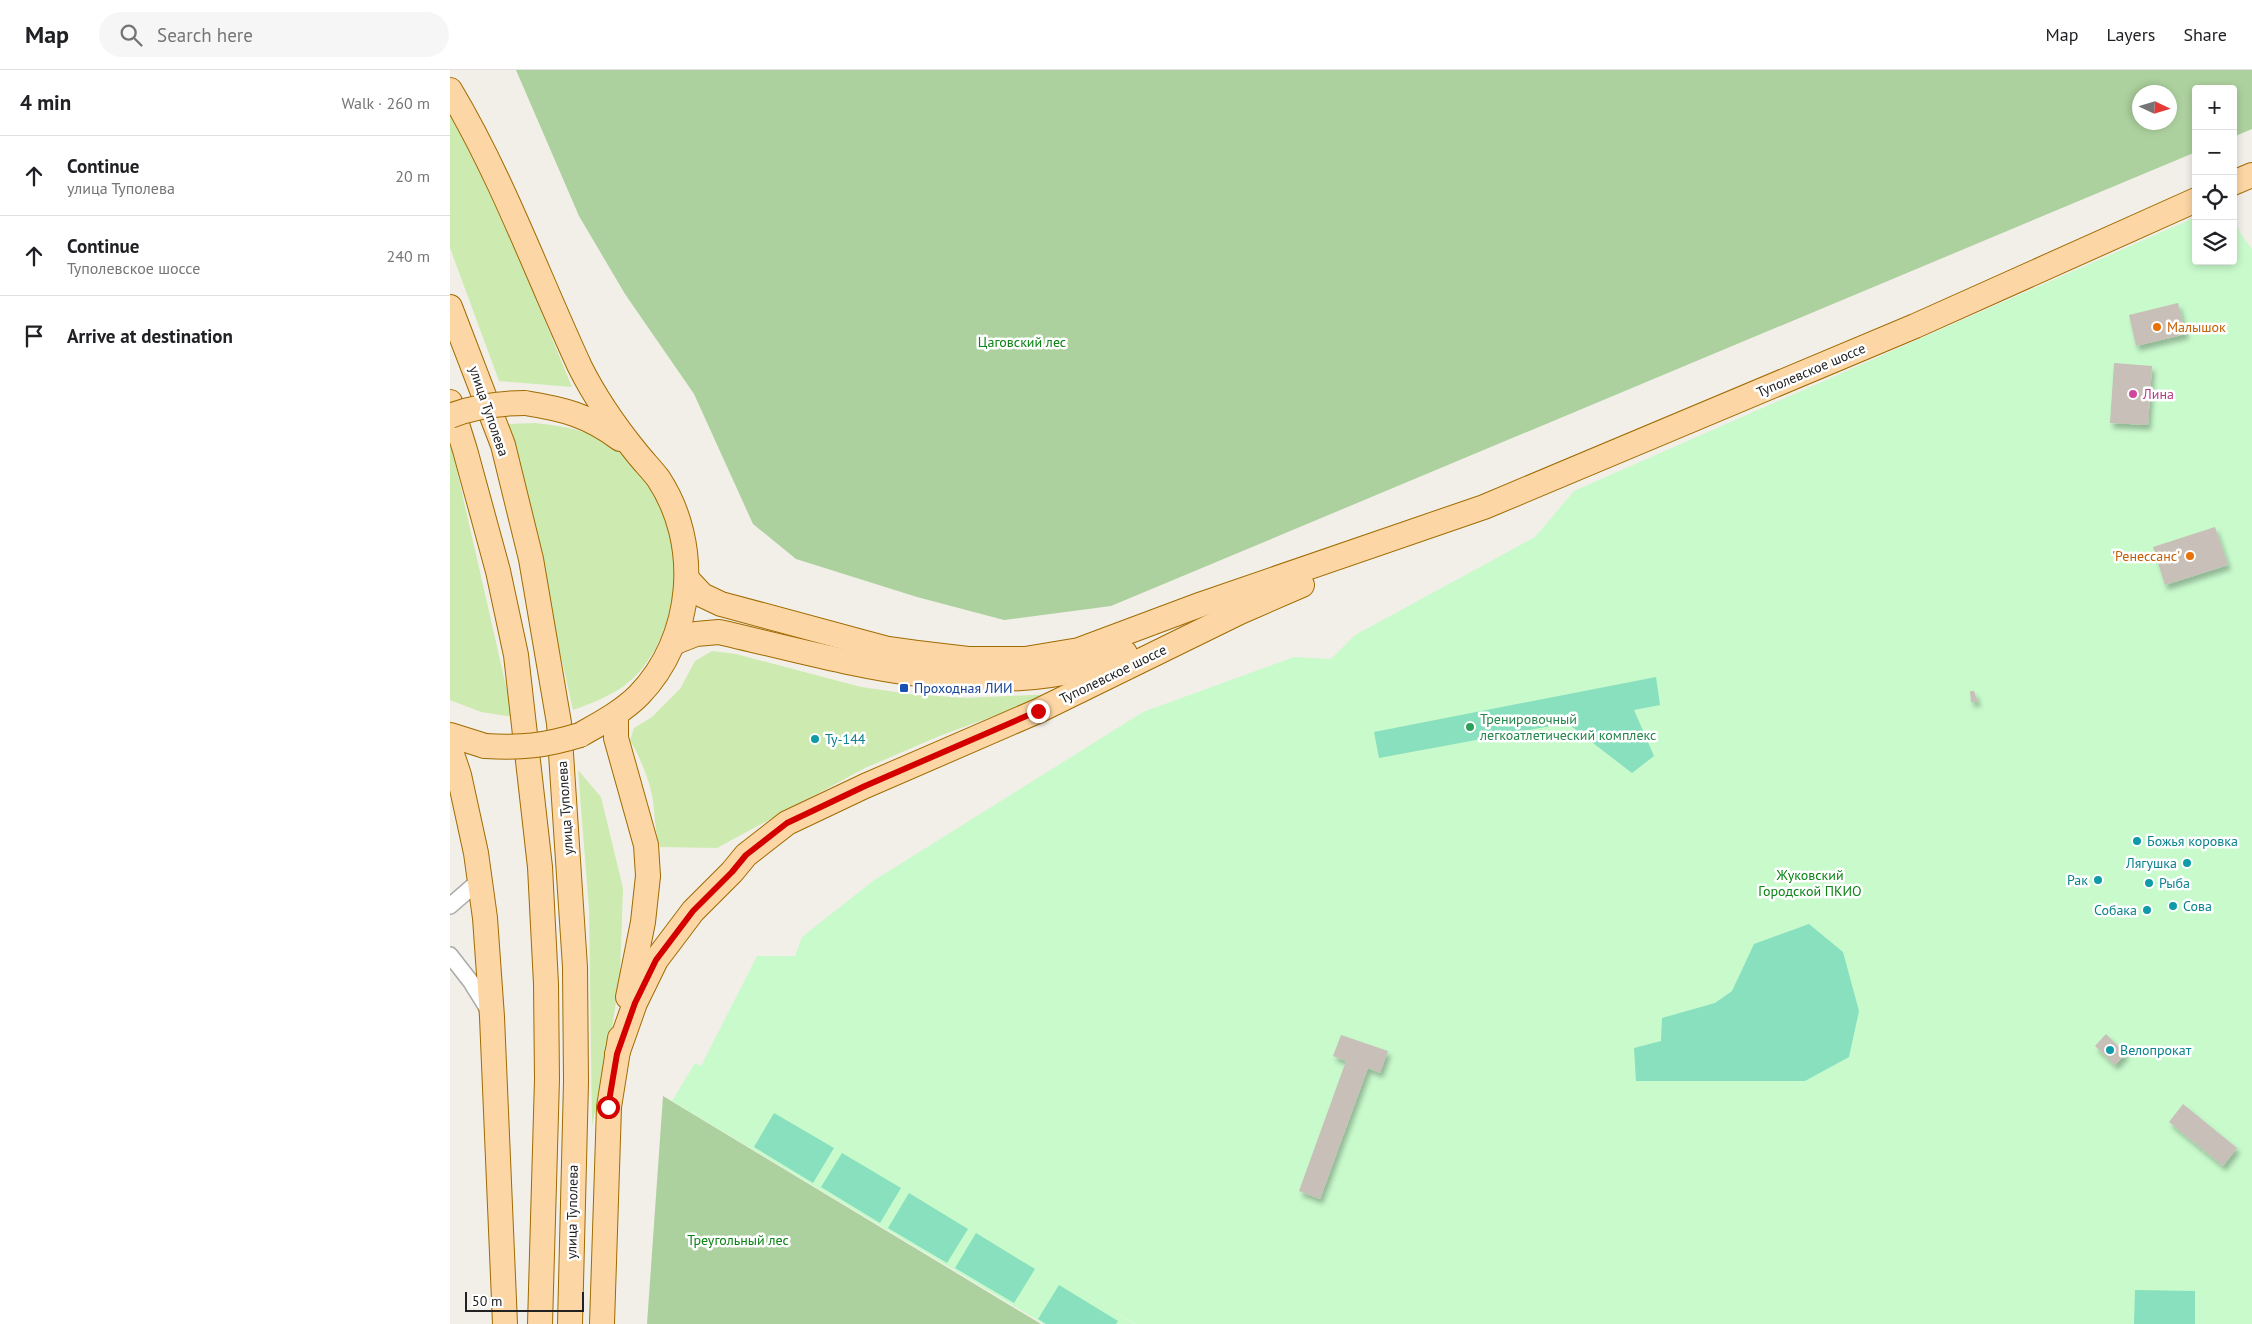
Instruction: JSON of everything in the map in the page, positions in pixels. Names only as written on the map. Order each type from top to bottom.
[{"type":"main road","points":[[450,90],[474,131],[581,368],[604,408],[635,451],[658,478],[674,510],[684,544],[687,579],[683,611],[673,643],[654,677],[639,695],[616,715],[580,735],[549,745],[517,748],[485,746],[450,735]]},
{"type":"main road","points":[[2237,181],[2252,175]]},
{"type":"main road","name":"Туполевское шоссе","points":[[687,579],[702,595],[721,604],[888,649],[968,659],[1024,659],[1079,650],[1211,601],[1484,507],[1915,326],[2192,202]]},
{"type":"main road","name":"улица Туполева","points":[[450,307],[503,445],[531,559],[559,723],[575,967],[576,1082],[570,1324]]},
{"type":"main road","name":"улица Туполева","points":[[450,402],[498,571],[516,655],[540,867],[546,984],[547,1079],[540,1324]]},
{"type":"main road","points":[[450,416],[467,409],[496,403],[525,402],[573,413],[603,426],[635,451]]},
{"type":"main road","name":"Туполевское шоссе","points":[[673,643],[696,634],[719,632],[884,669],[947,678],[1016,678],[1083,669],[1240,612],[1293,590],[1422,529]]},
{"type":"main road","name":"Туполевское шоссе","points":[[617,1054],[635,1003],[656,960],[693,911],[732,872],[746,855],[787,823],[865,786],[1038,711],[1240,612]]},
{"type":"main road","points":[[602,1324],[608,1107],[643,922],[648,876],[646,845],[616,738],[616,715]]},
{"type":"main road","points":[[450,748],[459,775],[480,880],[492,1017],[505,1324]]},
{"type":"street","points":[[450,906],[480,880]]},
{"type":"street","points":[[455,961],[471,982],[492,1017]]},
{"type":"green space","name":"Цаговский лес","points":[[516,70],[2252,70],[2252,129],[2237,135],[2237,85],[2192,85],[2192,154],[1111,606],[1004,620],[917,597],[796,559],[753,524],[694,394],[625,294],[579,216]]},
{"type":"green space","points":[[450,115],[500,215],[572,387],[499,381],[450,248]]},
{"type":"green space","name":"Жуковский Городской ПКИО","points":[[2192,219],[2192,265],[2237,265],[2237,225],[2252,249],[2252,1324],[1135,1324],[1042,1268],[1134,1324],[1044,1324],[672,1101],[695,1063],[701,1066],[757,956],[795,956],[802,937],[873,881],[1143,712],[1294,657],[1331,659],[1355,635],[1535,537],[1574,491]]},
{"type":"green space","points":[[535,423],[587,433],[606,443],[624,456],[639,471],[652,489],[670,530],[674,551],[675,589],[665,626],[652,655],[639,672],[624,686],[605,697],[573,710],[509,424]]},
{"type":"green space","points":[[450,440],[513,717],[481,712],[450,700]]},
{"type":"green space","points":[[712,651],[736,654],[861,687],[910,694],[966,698],[1053,694],[942,735],[865,768],[717,848],[660,847],[650,785],[630,740],[634,728],[652,717],[680,689],[695,661]]},
{"type":"green space","name":"Тренировочный легкоатлетический комплекс","points":[[1656,677],[1660,705],[1634,710],[1654,756],[1632,773],[1567,723],[1379,758],[1374,732]]},
{"type":"green space","points":[[578,770],[601,797],[623,888],[620,975],[612,1029],[592,1126],[589,909]]},
{"type":"green space","points":[[1809,924],[1843,952],[1859,1011],[1849,1057],[1805,1081],[1636,1081],[1634,1048],[1661,1041],[1662,1018],[1715,1003],[1732,991],[1754,944]]},
{"type":"green space","name":"Треугольный лес","points":[[663,1096],[1041,1324],[647,1324]]},
{"type":"green space","points":[[774,1113],[834,1148],[813,1183],[754,1147]]},
{"type":"green space","points":[[842,1153],[901,1188],[880,1223],[821,1187]]},
{"type":"green space","points":[[909,1193],[968,1229],[947,1263],[888,1228]]},
{"type":"green space","points":[[976,1233],[1035,1269],[1014,1303],[955,1268]]},
{"type":"green space","points":[[1059,1285],[1118,1321],[1116,1324],[1046,1324],[1038,1319]]},
{"type":"green space","points":[[2135,1290],[2195,1291],[2195,1324],[2134,1324]]},
{"type":"building","points":[[2178,303],[2186,334],[2136,346],[2129,315]]},
{"type":"building","points":[[2114,363],[2152,366],[2148,425],[2110,423]]},
{"type":"building","name":"'Ренессанс'","points":[[2215,527],[2228,565],[2165,585],[2153,547]]},
{"type":"building","points":[[1970,691],[1974,691],[1978,702],[1971,702]]},
{"type":"building","name":"Велопрокат","points":[[2106,1034],[2126,1054],[2115,1065],[2095,1046]]},
{"type":"building","points":[[1341,1035],[1388,1051],[1380,1073],[1368,1068],[1320,1199],[1299,1191],[1346,1061],[1333,1056]]},
{"type":"building","points":[[2183,1104],[2237,1148],[2223,1166],[2169,1122]]},
{"type":"place","name":"Малышок","points":[[2157,327]]},
{"type":"place","name":"Лина","points":[[2133,394]]},
{"type":"place","name":"'Ренессанс'","points":[[2190,556]]},
{"type":"place","name":"Проходная ЛИИ","points":[[904,688]]},
{"type":"place","name":"Тренировочный легкоатлетический комплекс","points":[[1470,727]]},
{"type":"place","name":"Ty-144","points":[[815,739]]},
{"type":"place","name":"Божья коровка","points":[[2137,841]]},
{"type":"place","name":"Лягушка","points":[[2187,863]]},
{"type":"place","name":"Рак","points":[[2098,880]]},
{"type":"place","name":"Рыба","points":[[2149,883]]},
{"type":"place","name":"Сова","points":[[2173,906]]},
{"type":"place","name":"Собака","points":[[2147,910]]},
{"type":"place","name":"Велопрокат","points":[[2110,1050]]},
{"type":"route","points":[[608,1107],[617,1054],[635,1003],[656,960],[693,911],[732,872],[746,855],[787,823],[865,786],[1038,711]]}]
